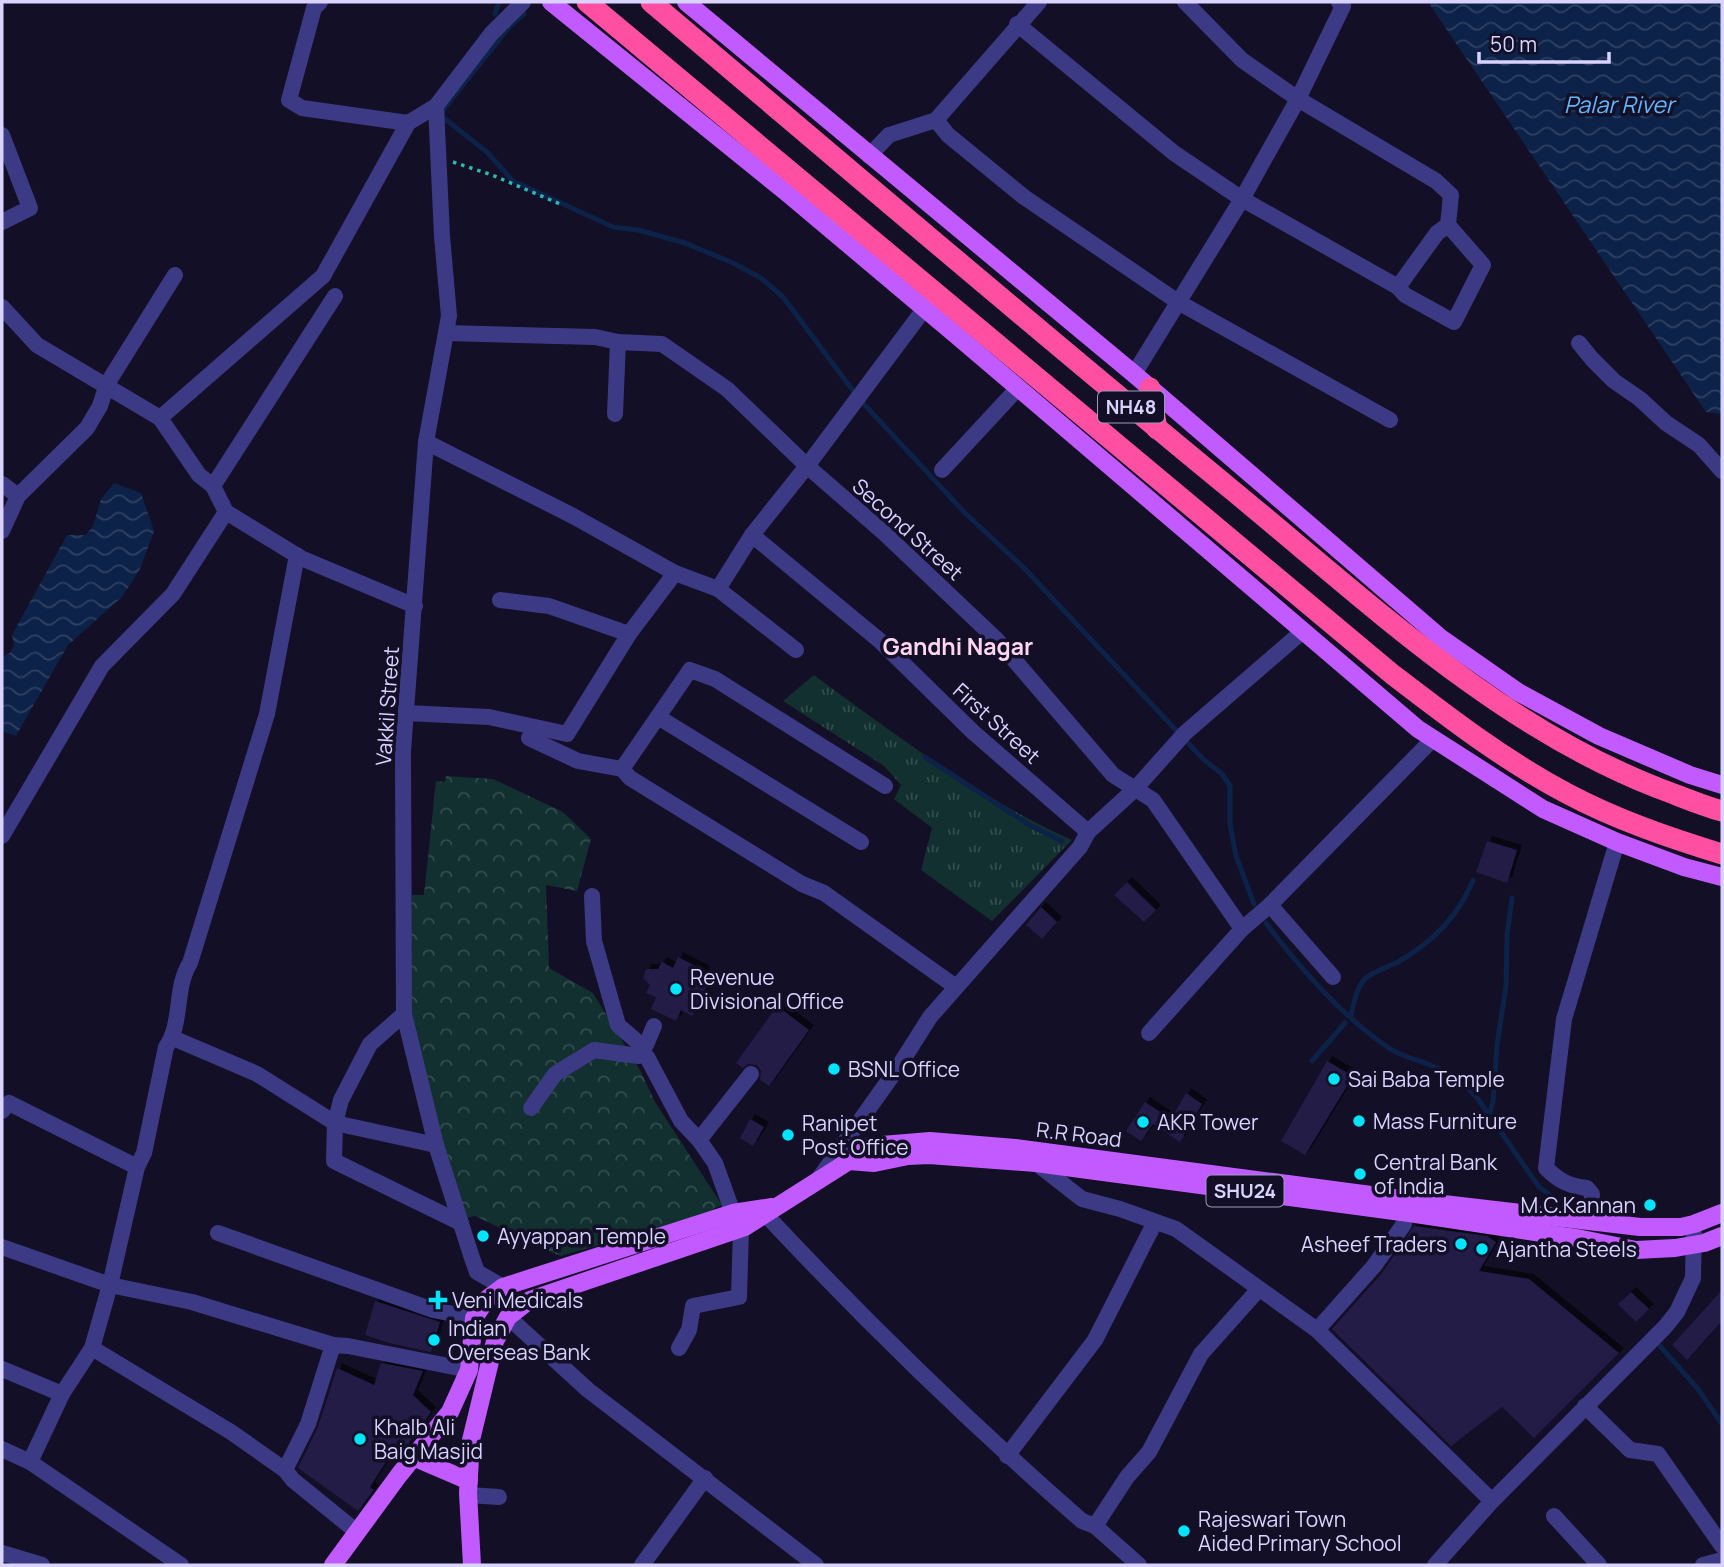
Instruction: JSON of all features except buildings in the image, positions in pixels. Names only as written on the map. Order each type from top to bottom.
[{"type":"highway","name":"NH48","points":[[587,2],[1392,674],[1467,732],[1568,794],[1663,835],[1722,854]]},
{"type":"highway","name":"NH48","points":[[651,2],[1157,429],[1405,633],[1463,676],[1566,745],[1636,779],[1722,811]]},
{"type":"highway","points":[[1142,381],[1157,429]]},
{"type":"main road","points":[[551,2],[925,308],[1389,705],[1433,739],[1543,809],[1617,842],[1684,867],[1722,877]]},
{"type":"main road","points":[[686,2],[1142,381],[1442,639],[1518,692],[1599,736],[1690,775],[1722,785]]},
{"type":"main road","name":"R.R Road","points":[[474,1318],[487,1299],[503,1287],[771,1210],[817,1183],[870,1146],[930,1141],[1015,1148],[1640,1227],[1681,1227],[1722,1213]]},
{"type":"main road","name":"R.R Road","points":[[849,1161],[874,1163],[929,1155],[1036,1163],[1409,1213],[1636,1250],[1719,1241]]},
{"type":"main road","name":"R.R Road","points":[[508,1317],[530,1300],[737,1221]]},
{"type":"main road","points":[[472,1565],[468,1488],[471,1440],[495,1341],[508,1317]]},
{"type":"main road","points":[[333,1565],[450,1412],[469,1370],[474,1318]]},
{"type":"main road","points":[[413,1457],[468,1488]]},
{"type":"street","points":[[320,2],[314,8],[289,100],[302,108],[408,123]]},
{"type":"street","points":[[160,418],[323,276],[408,123],[436,106],[491,34],[523,2]]},
{"type":"street","points":[[869,156],[889,135],[936,120],[1017,24],[1039,2]]},
{"type":"street","points":[[1017,24],[1174,153],[1242,199],[1398,287],[1405,295],[1454,322],[1483,265],[1448,225],[1451,195],[1436,181],[1298,99],[1242,60],[1185,2]]},
{"type":"street","points":[[1142,381],[1178,302],[1242,199],[1298,99],[1343,6],[1339,2]]},
{"type":"street","name":"Vakkil Street","points":[[436,106],[449,316],[426,442],[403,751],[404,1014],[436,1145],[477,1272],[503,1287]]},
{"type":"street","points":[[936,120],[948,135],[1024,197],[1178,302],[1390,420]]},
{"type":"street","points":[[2,135],[30,208],[2,222]]},
{"type":"street","points":[[1398,287],[1437,233],[1448,225]]},
{"type":"street","points":[[2,531],[18,496],[87,428],[107,386],[175,275]]},
{"type":"street","points":[[214,485],[335,296]]},
{"type":"street","points":[[2,307],[37,345],[160,418],[199,475],[214,485],[226,512],[297,555],[415,606]]},
{"type":"street","points":[[718,589],[752,535],[807,467],[925,308]]},
{"type":"street","name":"Second Street","points":[[446,333],[595,337],[618,342],[662,344],[727,389],[807,467],[883,532],[997,640],[1113,775],[1153,800],[1242,929]]},
{"type":"street","points":[[615,414],[618,342]]},
{"type":"street","points":[[1579,343],[1614,381],[1640,399],[1666,423],[1699,445],[1722,471]]},
{"type":"street","points":[[942,470],[1018,388]]},
{"type":"street","points":[[426,442],[573,516],[675,573],[718,589],[796,650]]},
{"type":"street","points":[[2,484],[18,496]]},
{"type":"street","points":[[2,836],[102,666],[173,594],[226,512]]},
{"type":"street","name":"First Street","points":[[752,535],[878,640],[973,732],[1088,832]]},
{"type":"street","points":[[30,1462],[62,1394],[92,1348],[110,1285],[137,1167],[144,1153],[166,1047],[173,1038],[184,973],[190,963],[267,714],[297,555]]},
{"type":"street","points":[[406,713],[489,717],[567,734],[629,634],[675,573]]},
{"type":"street","points":[[500,600],[549,606],[629,634]]},
{"type":"street","points":[[817,1183],[900,1066],[930,1017],[1080,847],[1088,832],[1135,789],[1179,740],[1303,631]]},
{"type":"street","points":[[622,769],[690,670],[715,679],[885,786]]},
{"type":"street","points":[[658,717],[861,842]]},
{"type":"street","points":[[529,738],[578,761],[622,769],[641,785],[802,884],[824,894],[956,987]]},
{"type":"street","points":[[1149,1033],[1242,929],[1270,905],[1433,739]]},
{"type":"street","points":[[1591,1220],[1592,1194],[1587,1188],[1573,1187],[1559,1181],[1546,1168],[1564,1020],[1617,842]]},
{"type":"street","points":[[592,896],[594,941],[618,1026],[643,1051],[681,1121],[715,1163],[737,1221],[739,1297],[693,1306],[689,1331],[680,1349]]},
{"type":"street","points":[[1270,905],[1332,977]]},
{"type":"street","points":[[404,1014],[370,1044],[341,1100],[335,1124],[334,1161],[461,1223]]},
{"type":"street","points":[[643,1051],[654,1026]]},
{"type":"street","points":[[173,1038],[257,1074],[335,1124],[436,1145]]},
{"type":"street","points":[[531,1108],[555,1074],[594,1050],[643,1051]]},
{"type":"street","points":[[699,1140],[751,1073]]},
{"type":"street","points":[[2,1111],[9,1103],[137,1167]]},
{"type":"street","points":[[1036,1163],[1082,1199],[1176,1229],[1317,1330],[1492,1502]]},
{"type":"street","points":[[771,1210],[848,1303],[1007,1456],[1082,1521],[1095,1526],[1139,1565]]},
{"type":"street","points":[[1007,1456],[1095,1340],[1155,1222]]},
{"type":"street","points":[[1317,1330],[1374,1266],[1404,1224]]},
{"type":"street","points":[[1435,1565],[1492,1502],[1677,1312],[1693,1278],[1694,1224]]},
{"type":"street","points":[[218,1233],[433,1310],[474,1318]]},
{"type":"street","points":[[2,1247],[110,1285],[192,1302],[333,1345],[469,1370]]},
{"type":"street","points":[[1095,1526],[1127,1477],[1149,1451],[1201,1354],[1259,1289]]},
{"type":"street","points":[[508,1317],[588,1390],[816,1565]]},
{"type":"street","points":[[285,1470],[308,1424],[333,1345]]},
{"type":"street","points":[[92,1348],[231,1432],[285,1470],[293,1480],[357,1532]]},
{"type":"street","points":[[2,1370],[62,1394]]},
{"type":"street","points":[[1585,1406],[1630,1450],[1658,1454],[1722,1546]]},
{"type":"street","points":[[2,1449],[30,1462],[181,1565]]},
{"type":"street","points":[[642,1565],[705,1478]]},
{"type":"street","points":[[468,1488],[499,1497]]},
{"type":"street","points":[[1553,1516],[1599,1565]]},
{"type":"street","points":[[2,1552],[42,1565]]},
{"type":"street","points":[[1703,1565],[1722,1560]]},
{"type":"path","points":[[438,157],[492,175],[561,204]]},
{"type":"green space","points":[[814,675],[907,743],[972,786],[1072,840],[992,921],[921,870],[932,828],[894,799],[901,785],[884,766],[783,701]]},
{"type":"green space","points":[[446,776],[493,779],[563,812],[591,839],[577,891],[546,885],[549,968],[593,993],[640,1070],[655,1102],[722,1205],[715,1208],[714,1214],[560,1256],[475,1216],[461,1219],[425,1081],[407,989],[412,895],[424,895],[436,781],[445,782]]},
{"type":"water","name":"Palar River","points":[[1428,2],[1722,2],[1722,414],[1706,412]]},
{"type":"water","points":[[114,483],[141,493],[154,531],[140,569],[122,597],[68,645],[16,736],[2,731],[2,657],[10,653],[14,645],[12,635],[67,535],[86,535],[93,526],[101,499]]},
{"type":"waterway","points":[[495,14],[499,2]]},
{"type":"waterway","points":[[524,14],[510,26],[441,116],[487,152],[513,181],[613,227],[638,230],[685,243],[761,278],[783,297],[854,392]]},
{"type":"waterway","points":[[863,403],[965,513],[1024,568],[1203,759],[1222,774],[1230,786],[1230,824],[1236,856],[1254,904]]},
{"type":"waterway","points":[[925,757],[1031,826],[1062,841]]},
{"type":"waterway","points":[[1351,1015],[1357,992],[1364,980],[1398,962],[1433,937],[1452,917],[1473,880]]},
{"type":"waterway","points":[[1489,1117],[1506,986],[1507,935],[1512,898]]},
{"type":"waterway","points":[[1266,923],[1322,989],[1370,1034],[1396,1052],[1444,1071],[1467,1088],[1478,1099],[1539,1187],[1557,1200],[1577,1207]]},
{"type":"waterway","points":[[1312,1061],[1345,1023]]},
{"type":"waterway","points":[[1660,1346],[1698,1389],[1722,1424]]},
{"type":"place","name":"Revenue Divisional Office","points":[[676,989]]},
{"type":"place","name":"BSNL Office","points":[[834,1069]]},
{"type":"place","name":"Sai Baba Temple","points":[[1334,1079]]},
{"type":"place","name":"Mass Furniture","points":[[1359,1121]]},
{"type":"place","name":"AKR Tower","points":[[1143,1122]]},
{"type":"place","name":"Ranipet Post Office","points":[[788,1135]]},
{"type":"place","name":"Central Bank of India","points":[[1360,1174]]},
{"type":"place","name":"M.C.Kannan","points":[[1650,1205]]},
{"type":"place","name":"Ayyappan Temple","points":[[483,1236]]},
{"type":"place","name":"Asheef Traders","points":[[1461,1244]]},
{"type":"place","name":"Ajantha Steels","points":[[1482,1249]]},
{"type":"place","name":"Veni Medicals","points":[[438,1300]]},
{"type":"place","name":"Indian Overseas Bank","points":[[434,1340]]},
{"type":"place","name":"Khalb Ali Baig Masjid","points":[[360,1439]]},
{"type":"place","name":"Rajeswari Town Aided Primary School","points":[[1184,1531]]},
{"type":"district","name":"Gandhi Nagar","points":[[958,646]]}]
